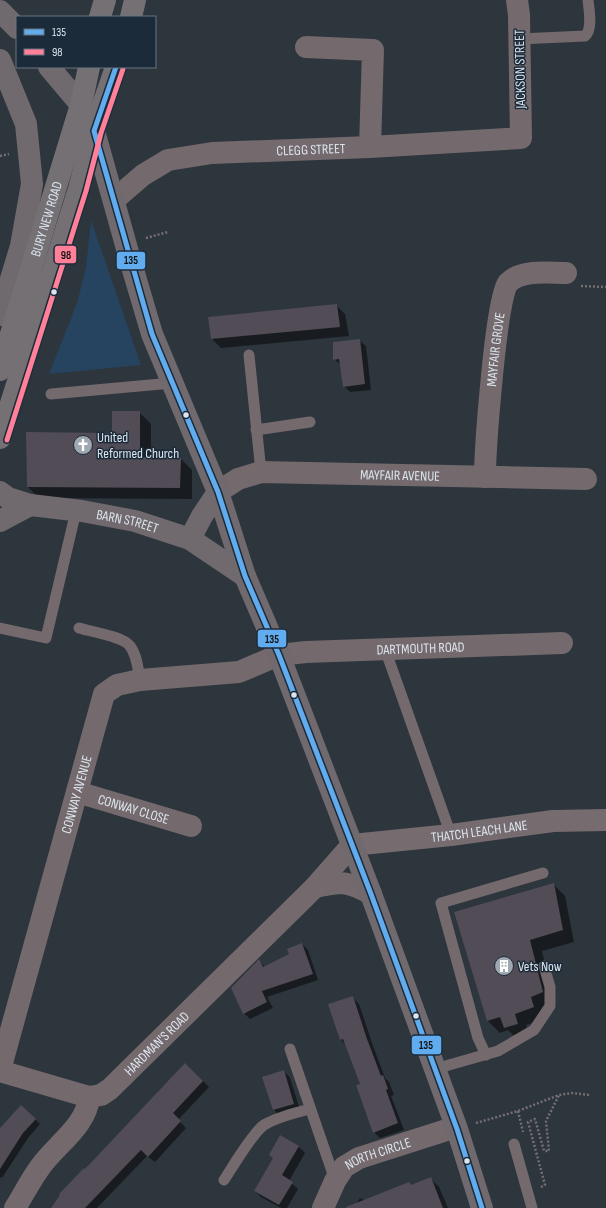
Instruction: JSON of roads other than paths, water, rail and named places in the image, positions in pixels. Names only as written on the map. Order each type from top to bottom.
[{"type":"highway","points":[[100,16],[105,0]]},
{"type":"highway","points":[[131,16],[135,0]]},
{"type":"highway","name":"BURY NEW ROAD","points":[[1,362],[81,105],[89,68]]},
{"type":"highway","name":"BURY NEW ROAD","points":[[0,438],[79,189],[94,131],[116,68]]},
{"type":"main road","points":[[0,60],[26,124],[32,184],[21,246],[0,315]]},
{"type":"main road","points":[[50,68],[81,105],[94,131],[152,334],[218,492],[245,576],[279,656],[372,894],[456,1127],[482,1208]]},
{"type":"main road","points":[[0,338],[1,362]]},
{"type":"main road","name":"BARN STREET","points":[[0,492],[8,498],[30,505],[82,511],[135,521],[190,539],[245,576]]},
{"type":"main road","points":[[190,539],[202,516],[218,492]]},
{"type":"main road","points":[[0,521],[30,505]]},
{"type":"street","name":"JACKSON STREET","points":[[517,0],[521,138]]},
{"type":"street","points":[[306,47],[372,50],[370,147]]},
{"type":"street","name":"CLEGG STREET","points":[[114,200],[143,175],[168,160],[212,153],[370,147],[521,138]]},
{"type":"street","name":"MAYFAIR GROVE","points":[[485,477],[485,451],[502,296],[507,284],[518,276],[566,273]]},
{"type":"street","name":"MAYFAIR AVENUE","points":[[218,492],[238,479],[261,472],[586,479]]},
{"type":"street","name":"DARTMOUTH ROAD","points":[[279,656],[306,652],[562,643]]},
{"type":"street","name":"CONWAY AVENUE","points":[[0,1071],[104,694],[117,685],[140,680],[239,672],[279,656]]},
{"type":"street","name":"CONWAY CLOSE","points":[[77,792],[191,826]]},
{"type":"street","name":"THATCH LEACH LANE","points":[[352,845],[451,835],[553,821],[606,820]]},
{"type":"street","name":"HARDMAN'S ROAD","points":[[89,1097],[101,1095],[110,1089],[315,887],[352,845]]},
{"type":"street","points":[[315,887],[336,882],[360,888],[372,894]]},
{"type":"street","points":[[0,1071],[89,1097],[89,1104],[84,1116],[41,1166],[15,1208]]},
{"type":"street","name":"NORTH CIRCLE","points":[[323,1208],[335,1181],[344,1167],[359,1158],[456,1127]]},
{"type":"lane","points":[[519,39],[585,36],[589,27],[588,0]]},
{"type":"lane","points":[[249,355],[261,472]]},
{"type":"lane","points":[[51,394],[172,383]]},
{"type":"lane","points":[[256,430],[310,422]]},
{"type":"lane","points":[[0,628],[46,638],[76,511]]},
{"type":"lane","points":[[79,628],[120,640],[129,646],[136,659],[140,680]]},
{"type":"lane","points":[[385,649],[451,835]]},
{"type":"lane","points":[[486,1055],[478,1038],[441,903],[543,873]]},
{"type":"lane","points":[[435,1069],[498,1051],[534,1030],[550,1006],[550,987],[544,966]]},
{"type":"lane","points":[[290,1049],[335,1181]]},
{"type":"lane","points":[[224,1180],[256,1132],[264,1125],[310,1109]]},
{"type":"lane","points":[[514,1144],[532,1208]]},
{"type":"place","name":"United Reformed Church","points":[[83,445]]},
{"type":"place","name":"Vets Now","points":[[504,966]]}]
